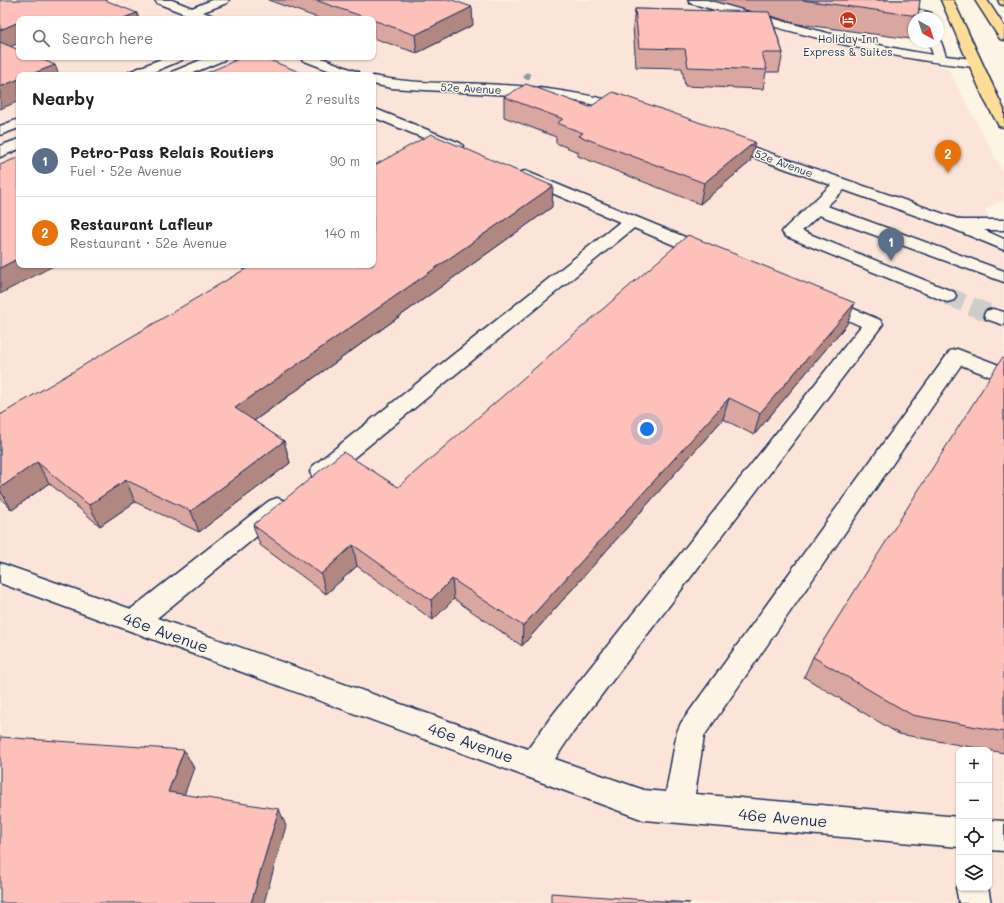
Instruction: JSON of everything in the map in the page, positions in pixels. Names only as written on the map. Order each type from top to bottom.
[{"type":"main road","points":[[947,0],[1004,123]]},
{"type":"main road","points":[[981,0],[1004,36]]},
{"type":"street","points":[[161,0],[202,16]]},
{"type":"street","points":[[192,12],[223,0]]},
{"type":"street","points":[[694,0],[861,46],[904,55],[975,63]]},
{"type":"street","points":[[869,0],[917,12]]},
{"type":"street","points":[[937,48],[940,60]]},
{"type":"street","points":[[141,72],[170,60]]},
{"type":"street","points":[[185,72],[212,60]]},
{"type":"street","points":[[246,60],[276,72]]},
{"type":"street","points":[[315,60],[345,72]]},
{"type":"street","points":[[163,63],[177,72]]},
{"type":"street","name":"52e Avenue","points":[[376,81],[391,84],[567,95],[597,100],[644,114]]},
{"type":"street","points":[[376,113],[474,154]]},
{"type":"street","points":[[0,131],[16,124]]},
{"type":"street","name":"52e Avenue","points":[[712,137],[956,224],[1004,245]]},
{"type":"street","points":[[0,152],[16,145]]},
{"type":"street","points":[[510,169],[727,262]]},
{"type":"street","points":[[842,183],[791,232],[947,296]]},
{"type":"street","points":[[816,208],[1004,277]]},
{"type":"street","points":[[309,481],[632,221]]},
{"type":"street","name":"52e Avenue","points":[[956,224],[1004,225]]},
{"type":"street","points":[[534,765],[560,726],[873,324],[808,296]]},
{"type":"street","points":[[678,808],[691,732],[957,356],[1004,375]]},
{"type":"street","points":[[136,621],[291,496]]},
{"type":"street","name":"46e Avenue","points":[[2,577],[136,621],[644,804],[956,832]]},
{"type":"street","points":[[992,835],[1004,836]]},
{"type":"street","points":[[973,891],[975,903]]},
{"type":"shaded area","points":[[0,0],[683,0],[948,68],[1004,174],[1004,200],[985,210],[1004,247],[1004,903],[0,903]]},
{"type":"building","points":[[0,0],[105,0],[137,13],[129,16],[16,16],[16,23],[0,30]]},
{"type":"building","points":[[315,0],[452,0],[472,7],[415,35],[376,21],[376,16],[361,16]]},
{"type":"building","points":[[802,0],[920,0],[918,12],[908,12],[908,15]]},
{"type":"building","points":[[635,9],[769,12],[783,53],[762,53],[767,70],[688,67],[685,49],[639,48]]},
{"type":"building","points":[[0,42],[16,49],[16,60],[44,60],[55,65],[37,72],[16,72],[16,80],[0,87]]},
{"type":"building","points":[[236,60],[270,60],[300,72],[209,72]]},
{"type":"building","points":[[526,84],[590,107],[613,92],[755,142],[704,183],[579,136],[583,133],[557,123],[563,119],[504,97]]},
{"type":"building","points":[[431,134],[553,186],[235,408],[284,441],[191,511],[126,480],[89,505],[37,462],[0,488],[0,415],[247,268],[376,268],[376,164]]},
{"type":"building","points":[[16,158],[16,260],[0,268],[0,165]]},
{"type":"building","points":[[688,235],[855,303],[760,413],[729,398],[523,626],[452,579],[431,600],[353,545],[321,574],[253,525],[343,452],[398,487]]},
{"type":"building","points":[[1002,358],[1004,359],[1004,732],[912,715],[813,657]]},
{"type":"building","points":[[0,737],[184,750],[168,792],[279,809],[251,903],[0,903]]},
{"type":"building","points":[[551,893],[690,903],[551,903]]},
{"type":"tunnel","points":[[947,296],[993,315]]},
{"type":"place","name":"Holiday Inn Express & Suites","points":[[848,20]]},
{"type":"place","name":"Restaurant Lafleur","points":[[948,173]]},
{"type":"place","name":"Petro-Pass Relais Routiers","points":[[891,261]]}]
